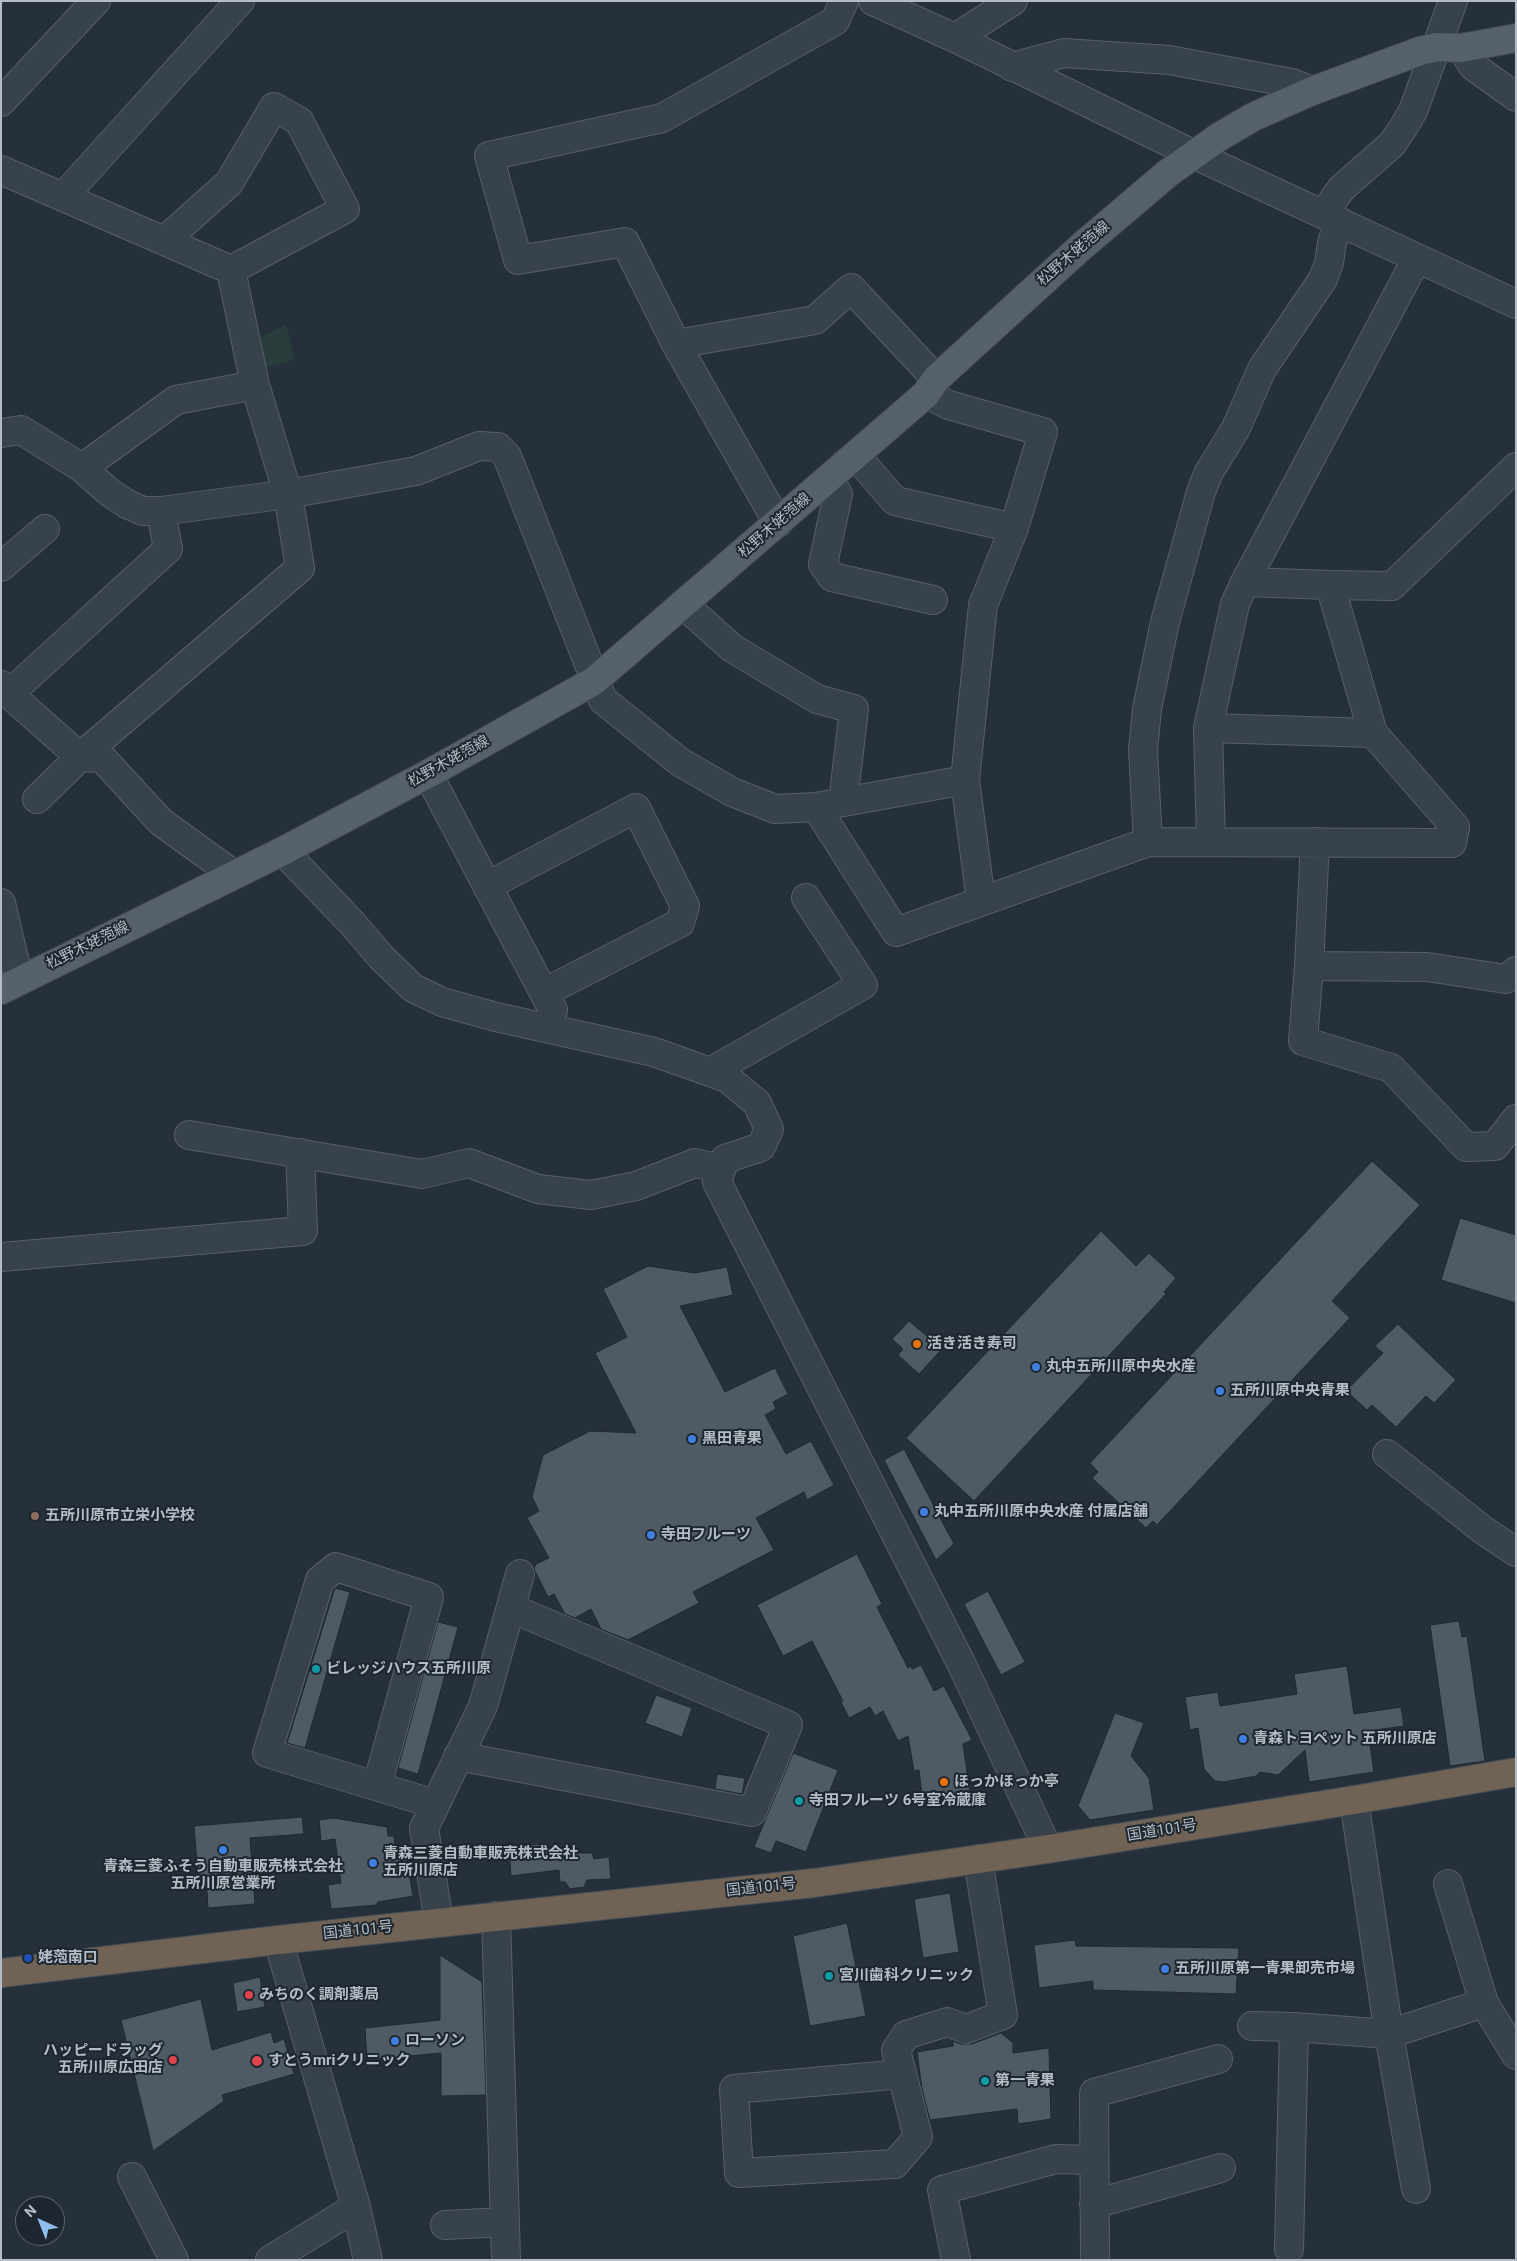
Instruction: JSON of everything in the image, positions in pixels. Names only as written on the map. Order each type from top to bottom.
[{"type":"highway","name":"国道101号","points":[[1,1973],[439,1922],[814,1883],[1048,1849],[1516,1772]]},
{"type":"main road","name":"松野木姥萢線","points":[[10,985],[283,851],[428,774],[594,681],[856,456],[1081,247],[1193,154],[1253,117],[1312,91],[1420,51],[1516,38]]},
{"type":"street","points":[[1,102],[96,1]]},
{"type":"street","points":[[62,197],[240,1]]},
{"type":"street","points":[[778,523],[676,344],[625,242],[518,260],[489,156],[662,118],[835,21],[844,1]]},
{"type":"street","points":[[873,1],[955,38],[1193,154],[1516,304]]},
{"type":"street","points":[[955,38],[1013,1]]},
{"type":"street","points":[[1148,842],[1143,750],[1147,709],[1164,622],[1201,492],[1208,474],[1236,428],[1262,369],[1323,279],[1329,263],[1335,197],[1342,188],[1392,144],[1449,48],[1453,1]]},
{"type":"street","points":[[1449,48],[1516,97]]},
{"type":"street","points":[[1012,67],[1064,53],[1169,60],[1292,83],[1312,91]]},
{"type":"street","points":[[164,241],[229,183],[274,107],[299,121],[345,209],[230,270]]},
{"type":"street","points":[[1,170],[230,270]]},
{"type":"street","points":[[1211,841],[1208,728],[1235,604],[1417,258]]},
{"type":"street","points":[[37,799],[80,757],[300,568],[288,494],[255,385],[230,270]]},
{"type":"street","points":[[676,344],[815,320],[851,288],[931,387],[949,406],[1043,432],[1014,528],[983,605],[965,780],[981,901]]},
{"type":"street","points":[[82,468],[176,400],[255,385]]},
{"type":"street","points":[[1,433],[21,430],[82,468],[109,492],[127,504],[143,511],[161,511],[288,494],[416,471],[479,446],[498,447],[507,456],[603,700],[680,762],[732,792],[776,809],[816,807],[965,780]]},
{"type":"street","points":[[856,456],[894,501],[1014,528]]},
{"type":"street","points":[[1245,582],[1392,586],[1516,467]]},
{"type":"street","points":[[828,479],[838,494],[823,564],[832,577],[933,600]]},
{"type":"street","points":[[161,511],[168,549],[5,689],[80,757],[102,758],[161,822],[233,874]]},
{"type":"street","points":[[1,567],[45,529]]},
{"type":"street","points":[[816,807],[896,932],[1148,842],[1452,844],[1454,827],[1373,733],[1330,585]]},
{"type":"street","points":[[684,604],[732,648],[817,700],[854,709],[843,802]]},
{"type":"street","points":[[1208,728],[1373,733]]},
{"type":"street","points":[[428,774],[545,992],[562,1031]]},
{"type":"street","points":[[487,886],[636,808],[685,906],[680,923],[545,992]]},
{"type":"street","points":[[1315,842],[1303,1041],[1391,1068],[1466,1147],[1495,1146],[1516,1119]]},
{"type":"street","points":[[283,851],[351,922],[382,958],[413,988],[442,1002],[496,1017],[654,1052],[727,1078],[757,1103],[769,1128],[761,1147],[725,1159],[717,1182],[962,1665],[1048,1849]]},
{"type":"street","points":[[710,1072],[863,985],[806,898]]},
{"type":"street","points":[[1,903],[10,985]]},
{"type":"street","points":[[1309,966],[1427,967],[1506,979],[1516,971]]},
{"type":"street","points":[[189,1135],[422,1174],[469,1163],[538,1188],[591,1195],[636,1186],[696,1163],[722,1169]]},
{"type":"street","points":[[1,1258],[303,1231],[300,1153]]},
{"type":"street","points":[[1388,1454],[1483,1530],[1516,1552]]},
{"type":"street","points":[[377,1786],[429,1596],[336,1567],[320,1580],[267,1754],[435,1804]]},
{"type":"street","points":[[439,1922],[424,1828],[482,1706],[520,1574]]},
{"type":"street","points":[[458,1756],[752,1812],[788,1725],[510,1608]]},
{"type":"street","points":[[1354,1800],[1389,2034],[1416,2189]]},
{"type":"street","points":[[902,2074],[734,2089],[739,2173],[895,2164],[918,2137],[896,2050],[906,2035],[947,2022],[966,2029],[1003,2016],[978,1859]]},
{"type":"street","points":[[1448,1884],[1484,2003],[1516,2055]]},
{"type":"street","points":[[496,1916],[506,2260]]},
{"type":"street","points":[[278,1940],[356,2207],[368,2260]]},
{"type":"street","points":[[1252,2026],[1389,2034],[1484,2003]]},
{"type":"street","points":[[1289,2249],[1294,2027]]},
{"type":"street","points":[[1095,2260],[1094,2093],[1218,2059]]},
{"type":"street","points":[[956,2260],[942,2190],[1056,2159],[1094,2160]]},
{"type":"street","points":[[1094,2204],[1221,2168]]},
{"type":"street","points":[[132,2177],[174,2260]]},
{"type":"street","points":[[270,2260],[356,2207]]},
{"type":"street","points":[[445,2225],[505,2222]]},
{"type":"green space","points":[[286,325],[295,359],[261,369],[260,337]]},
{"type":"building","name":"五所川原中央青果","points":[[1372,1161],[1420,1205],[1332,1301],[1350,1318],[1157,1525],[1153,1521],[1146,1528],[1092,1478],[1098,1472],[1090,1463]]},
{"type":"building","points":[[1460,1218],[1516,1235],[1516,1303],[1441,1280]]},
{"type":"building","name":"丸中五所川原中央水産","points":[[1101,1231],[1136,1266],[1149,1253],[1176,1278],[1164,1292],[1166,1294],[974,1501],[906,1438]]},
{"type":"building","points":[[648,1266],[695,1273],[727,1267],[733,1295],[680,1306],[725,1392],[775,1368],[788,1394],[773,1402],[776,1409],[765,1415],[786,1454],[811,1441],[834,1485],[807,1500],[804,1492],[756,1518],[774,1550],[693,1592],[699,1603],[628,1640],[601,1629],[591,1609],[575,1618],[565,1614],[554,1594],[548,1597],[534,1569],[536,1564],[549,1558],[527,1518],[539,1511],[532,1497],[543,1455],[590,1431],[636,1433],[595,1353],[627,1337],[603,1289]]},
{"type":"building","name":"活き活き寿司","points":[[909,1321],[942,1349],[919,1374],[898,1355],[903,1349],[892,1339]]},
{"type":"building","points":[[1398,1324],[1456,1380],[1434,1403],[1426,1396],[1396,1427],[1372,1405],[1367,1410],[1346,1391],[1383,1353],[1375,1346]]},
{"type":"building","name":"丸中五所川原中央水産 付属店舗","points":[[904,1449],[954,1544],[936,1560],[884,1460]]},
{"type":"building","points":[[857,1554],[882,1604],[877,1607],[908,1668],[911,1666],[912,1669],[921,1665],[934,1691],[944,1686],[972,1740],[963,1744],[970,1793],[923,1803],[919,1770],[914,1771],[908,1736],[898,1741],[883,1711],[875,1716],[870,1707],[849,1718],[841,1702],[843,1701],[812,1641],[783,1656],[757,1605]]},
{"type":"building","name":"ビレッジハウス五所川原","points":[[335,1588],[350,1592],[305,1748],[287,1743]]},
{"type":"building","points":[[988,1591],[1025,1662],[1001,1675],[964,1604]]},
{"type":"building","points":[[1459,1621],[1462,1637],[1467,1636],[1485,1761],[1450,1766],[1430,1625]]},
{"type":"building","name":"ビレッジハウス五所川原","points":[[438,1622],[458,1627],[418,1774],[398,1768]]},
{"type":"building","points":[[1347,1666],[1354,1714],[1401,1707],[1404,1726],[1368,1731],[1374,1772],[1309,1782],[1305,1750],[1278,1775],[1260,1772],[1256,1776],[1224,1782],[1215,1781],[1204,1769],[1198,1728],[1190,1730],[1185,1697],[1218,1692],[1220,1706],[1297,1694],[1294,1674]]},
{"type":"building","points":[[656,1695],[692,1708],[682,1737],[645,1723]]},
{"type":"building","points":[[1115,1713],[1144,1723],[1131,1756],[1149,1778],[1154,1810],[1090,1820],[1078,1806]]},
{"type":"building","name":"寺田フルーツ 6号室冷蔵庫","points":[[793,1753],[838,1770],[806,1852],[776,1841],[771,1853],[754,1847]]},
{"type":"building","points":[[717,1774],[745,1778],[742,1794],[715,1789]]},
{"type":"building","name":"青森三菱ふそう自動車販売株式会社 五所川原営業所","points":[[302,1817],[304,1834],[250,1838],[255,1904],[208,1908],[206,1875],[198,1875],[194,1826]]},
{"type":"building","name":"青森三菱自動車販売株式会社 五所川原店","points":[[334,1818],[387,1827],[388,1836],[394,1836],[395,1851],[405,1850],[413,1896],[378,1902],[376,1905],[331,1909],[328,1885],[341,1883],[335,1839],[321,1841],[319,1820]]},
{"type":"building","points":[[541,1844],[542,1848],[555,1847],[555,1853],[592,1853],[594,1859],[609,1857],[611,1879],[587,1880],[584,1887],[570,1889],[565,1882],[560,1882],[559,1870],[511,1876],[509,1847]]},
{"type":"building","points":[[950,1893],[959,1952],[923,1958],[914,1899]]},
{"type":"building","name":"宮川歯科クリニック","points":[[847,1923],[866,2016],[810,2026],[793,1936]]},
{"type":"building","name":"五所川原第一青果卸売市場","points":[[1075,1940],[1076,1946],[1239,1948],[1236,1994],[1093,1990],[1093,1981],[1039,1988],[1034,1945]]},
{"type":"building","points":[[440,1955],[482,1982],[486,2095],[441,2096],[441,2053],[367,2060],[365,2028],[440,2020]]},
{"type":"building","name":"みちのく調剤薬局","points":[[260,1977],[265,2007],[237,2012],[233,1983]]},
{"type":"building","name":"ハッピードラッグ 五所川原広田店","points":[[201,1999],[212,2050],[271,2032],[274,2043],[284,2039],[294,2074],[222,2095],[224,2101],[153,2151],[121,2020]]},
{"type":"building","name":"第一青果","points":[[1001,2033],[1013,2043],[1013,2053],[1049,2048],[1051,2119],[1018,2124],[1017,2109],[930,2120],[922,2089],[917,2052],[953,2046],[953,2041],[961,2044],[972,2044]]},
{"type":"place","name":"活き活き寿司","points":[[917,1344]]},
{"type":"place","name":"丸中五所川原中央水産","points":[[1036,1367]]},
{"type":"place","name":"五所川原中央青果","points":[[1220,1391]]},
{"type":"place","name":"黒田青果","points":[[692,1439]]},
{"type":"place","name":"丸中五所川原中央水産 付属店舗","points":[[924,1512]]},
{"type":"place","name":"五所川原市立栄小学校","points":[[35,1516]]},
{"type":"place","name":"寺田フルーツ","points":[[651,1535]]},
{"type":"place","name":"ビレッジハウス五所川原","points":[[316,1669]]},
{"type":"place","name":"青森トヨペット 五所川原店","points":[[1243,1739]]},
{"type":"place","name":"ほっかほっか亭","points":[[944,1782]]},
{"type":"place","name":"寺田フルーツ 6号室冷蔵庫","points":[[799,1801]]},
{"type":"place","name":"青森三菱ふそう自動車販売株式会社 五所川原営業所","points":[[223,1850]]},
{"type":"place","name":"青森三菱自動車販売株式会社 五所川原店","points":[[373,1863]]},
{"type":"place","name":"姥萢南口","points":[[28,1958]]},
{"type":"place","name":"五所川原第一青果卸売市場","points":[[1165,1969]]},
{"type":"place","name":"宮川歯科クリニック","points":[[829,1976]]},
{"type":"place","name":"みちのく調剤薬局","points":[[249,1995]]},
{"type":"place","name":"ローソン","points":[[395,2041]]},
{"type":"place","name":"ハッピードラッグ 五所川原広田店","points":[[173,2060]]},
{"type":"place","name":"すとうmriクリニック","points":[[257,2061]]},
{"type":"place","name":"第一青果","points":[[985,2081]]}]
